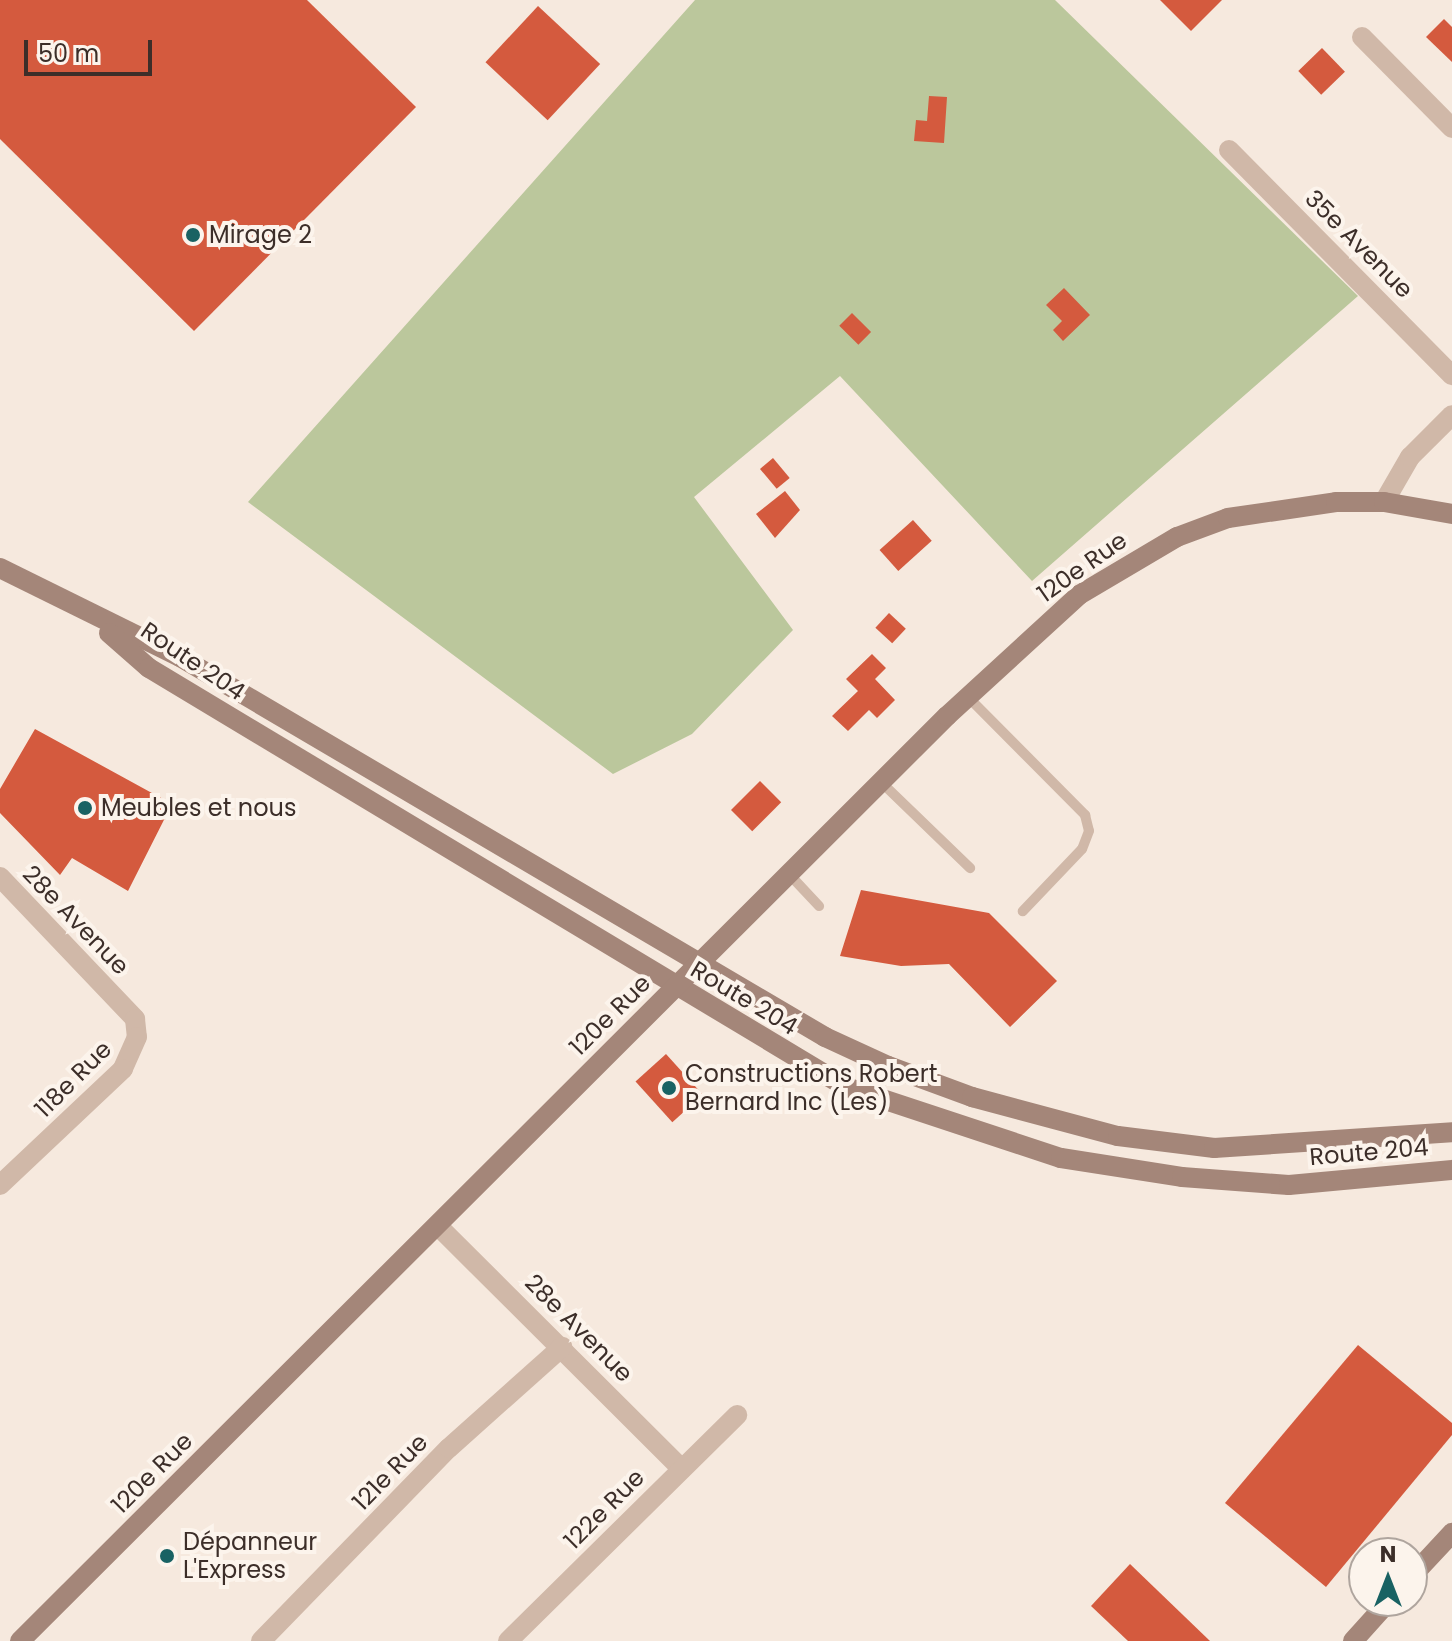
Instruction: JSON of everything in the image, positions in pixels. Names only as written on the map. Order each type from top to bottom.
[{"type":"main road","points":[[1384,502],[1452,514]]},
{"type":"main road","name":"120e Rue","points":[[20,1641],[967,696],[1079,595],[1177,537],[1281,506],[1384,502]]},
{"type":"main road","name":"Route 204","points":[[0,568],[94,619],[205,671],[698,963],[888,1066],[972,1097],[1118,1136],[1214,1148],[1452,1132]]},
{"type":"main road","name":"Route 204","points":[[94,619],[149,668],[674,987],[846,1087],[1061,1158],[1289,1185],[1452,1170]]},
{"type":"main road","points":[[1428,1559],[1452,1533]]},
{"type":"main road","points":[[1353,1641],[1375,1617]]},
{"type":"street","points":[[1362,37],[1452,128]]},
{"type":"street","name":"35e Avenue","points":[[1229,150],[1452,375]]},
{"type":"street","points":[[1384,502],[1410,457],[1452,415]]},
{"type":"street","name":"28e Avenue","points":[[0,877],[135,1019],[137,1037]]},
{"type":"street","name":"118e Rue","points":[[3,1176],[123,1069],[137,1037]]},
{"type":"street","name":"28e Avenue","points":[[438,1226],[682,1469]]},
{"type":"street","name":"121e Rue","points":[[261,1641],[449,1448],[562,1347]]},
{"type":"street","name":"122e Rue","points":[[508,1641],[737,1415]]},
{"type":"lane","points":[[967,696],[1085,815],[1089,831],[1082,849],[1023,911]]},
{"type":"lane","points":[[881,782],[970,868]]},
{"type":"lane","points":[[789,874],[819,906]]},
{"type":"green space","points":[[695,0],[1055,0],[1358,296],[1032,581],[840,376],[694,497],[793,630],[692,734],[613,774],[248,502]]},
{"type":"building","name":"Mirage 2","points":[[0,0],[307,0],[416,107],[194,331],[0,139]]},
{"type":"building","points":[[1160,0],[1222,0],[1191,31]]},
{"type":"building","points":[[538,6],[600,64],[548,120],[485,62]]},
{"type":"building","points":[[1444,19],[1452,27],[1452,62],[1426,37]]},
{"type":"building","points":[[1322,48],[1345,72],[1321,95],[1298,71]]},
{"type":"building","points":[[929,96],[947,97],[944,143],[914,141],[916,120],[927,121]]},
{"type":"building","points":[[1064,288],[1090,315],[1063,341],[1053,330],[1062,321],[1046,305]]},
{"type":"building","points":[[852,313],[871,332],[858,345],[839,326]]},
{"type":"building","points":[[773,458],[790,478],[777,489],[760,469]]},
{"type":"building","points":[[785,491],[800,510],[775,538],[756,514]]},
{"type":"building","points":[[913,520],[932,541],[898,571],[880,550]]},
{"type":"building","points":[[889,613],[906,629],[892,643],[875,628]]},
{"type":"building","points":[[872,654],[886,668],[875,679],[895,700],[877,718],[869,710],[848,731],[832,716],[858,691],[846,679]]},
{"type":"building","name":"Meubles et nous","points":[[35,729],[172,804],[128,891],[72,858],[60,875],[0,813],[0,789]]},
{"type":"building","points":[[760,781],[781,802],[752,831],[731,810]]},
{"type":"building","points":[[861,890],[989,913],[1057,981],[1010,1027],[949,964],[901,966],[840,956]]},
{"type":"building","name":"Constructions Robert Bernard Inc (Les)","points":[[666,1054],[703,1095],[672,1122],[636,1081]]},
{"type":"building","points":[[1358,1345],[1452,1423],[1452,1435],[1367,1537],[1348,1537],[1348,1560],[1326,1587],[1225,1503]]},
{"type":"building","points":[[1130,1564],[1210,1641],[1128,1641],[1091,1606]]},
{"type":"place","name":"Mirage 2","points":[[193,235]]},
{"type":"place","name":"Meubles et nous","points":[[85,808]]},
{"type":"place","name":"Constructions Robert Bernard Inc (Les)","points":[[669,1088]]},
{"type":"place","name":"Dépanneur L'Express","points":[[167,1556]]}]
